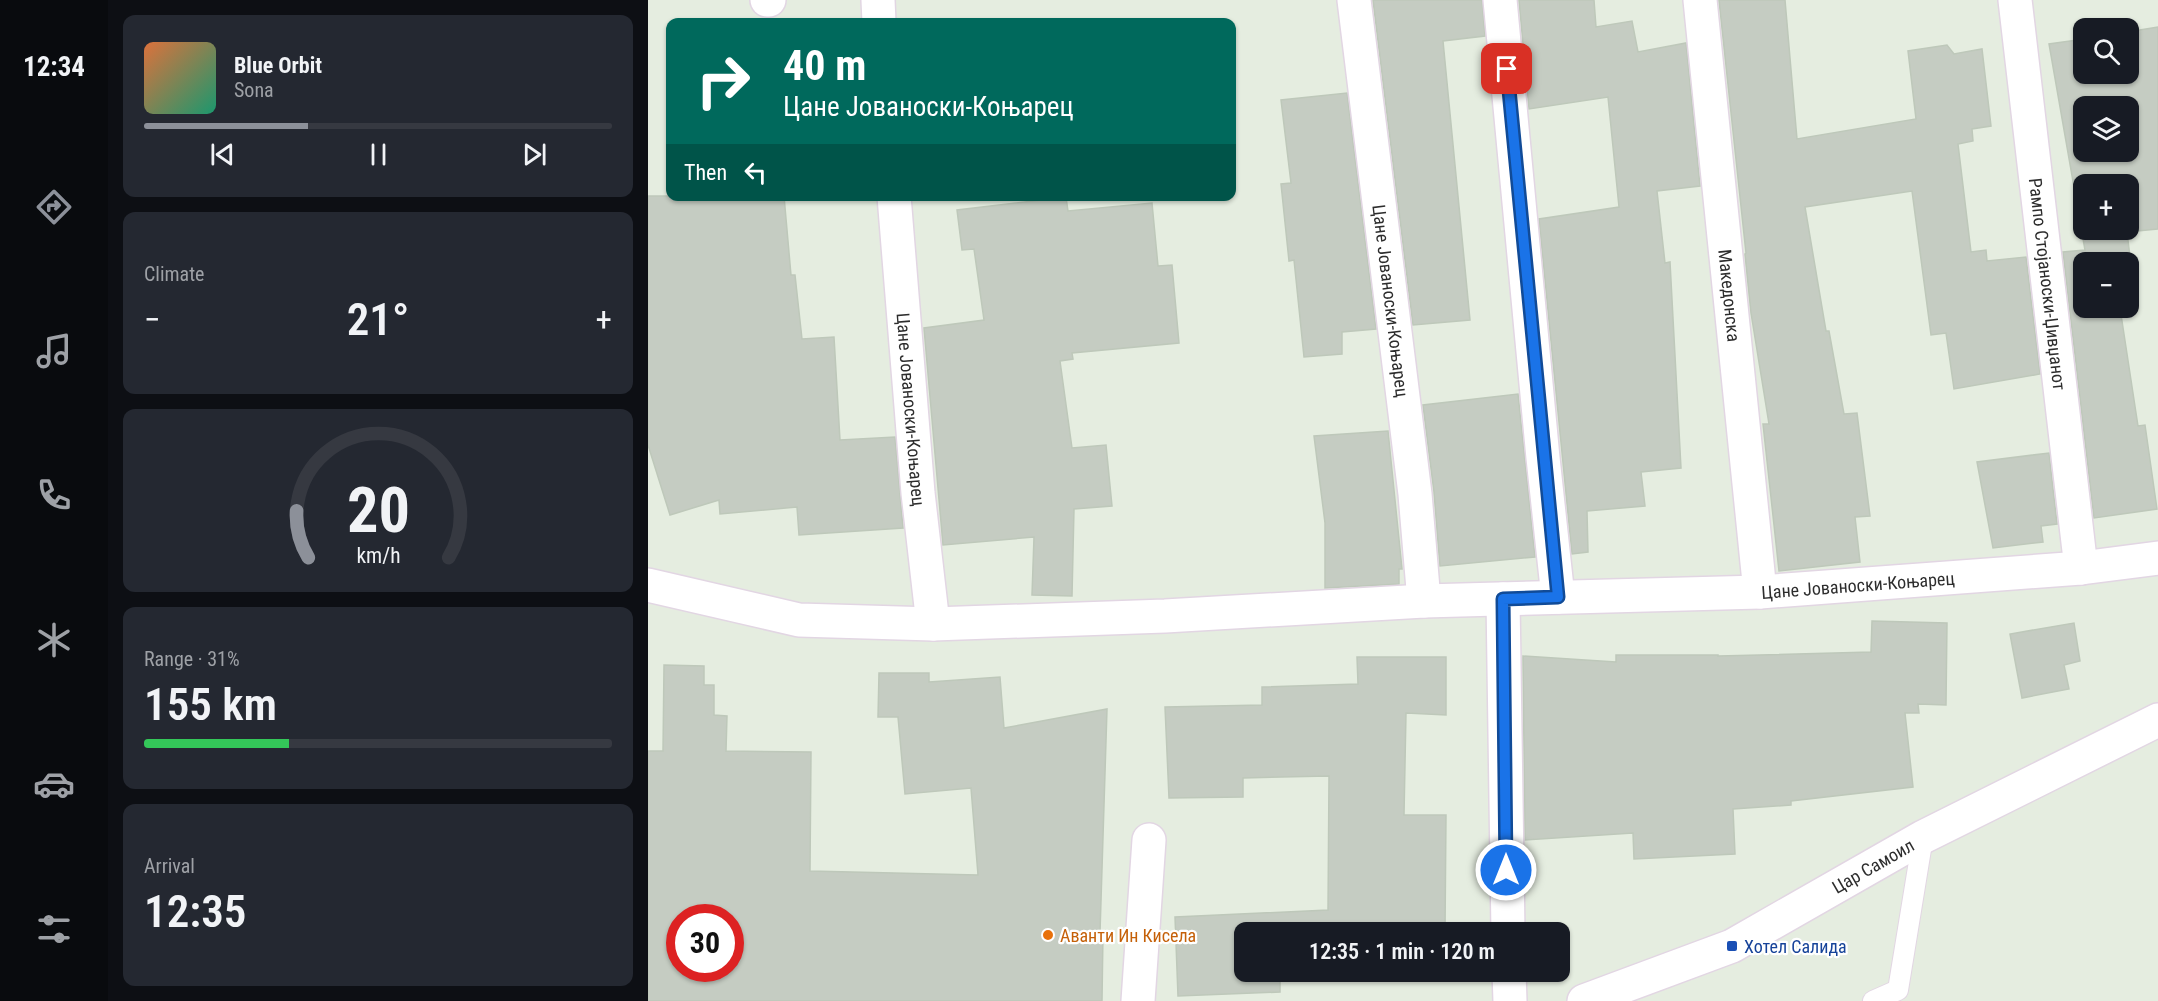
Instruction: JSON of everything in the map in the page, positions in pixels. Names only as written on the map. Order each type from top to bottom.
[{"type":"street","points":[[878,0],[879,18]]},
{"type":"street","name":"Цане Јованоски-Коњарец","points":[[1354,0],[1415,494],[1424,601]]},
{"type":"street","points":[[1500,0],[1558,597]]},
{"type":"street","name":"Македонска","points":[[1700,0],[1760,592]]},
{"type":"street","name":"Рампо Стојаноски-Џивџанот","points":[[2015,0],[2081,568]]},
{"type":"street","name":"Цане Јованоски-Коњарец","points":[[894,201],[918,493],[933,624]]},
{"type":"street","name":"Цане Јованоски-Коњарец","points":[[648,585],[799,620],[933,624],[1164,616],[1424,601],[1760,592],[2157,562]]},
{"type":"street","points":[[1503,599],[1508,922]]},
{"type":"street","name":"Цар Самоил","points":[[1584,1001],[1732,946],[1923,837],[2158,720]]},
{"type":"street","points":[[1138,1001],[1149,840]]},
{"type":"street","points":[[1509,982],[1510,1001]]},
{"type":"lane","points":[[1873,1001],[1900,995],[1923,837]]},
{"type":"building","points":[[1373,0],[1482,0],[1485,36],[1443,41],[1470,320],[1413,325]]},
{"type":"building","points":[[1519,0],[1594,0],[1596,27],[1632,21],[1638,52],[1686,43],[1700,186],[1657,191],[1665,263],[1670,262],[1681,468],[1641,472],[1645,506],[1587,511],[1588,552],[1572,554],[1539,219],[1619,207],[1608,97],[1529,109]]},
{"type":"building","points":[[1719,0],[1785,0],[1797,139],[1916,119],[1908,51],[1947,45],[1954,54],[1982,49],[1991,126],[1972,129],[1973,141],[1958,144],[1971,252],[1986,250],[1987,261],[2026,257],[2040,374],[1954,389],[1946,333],[1931,335],[1912,191],[1805,207],[1826,331],[1829,331],[1844,414],[1857,413],[1870,516],[1855,517],[1860,562],[1779,571],[1763,424],[1769,424],[1751,313]]},
{"type":"building","points":[[2158,27],[2158,229],[2139,231],[2139,174],[2073,174],[2073,181],[2049,44],[2073,41],[2073,84],[2139,84],[2139,30]]},
{"type":"building","points":[[1347,93],[1376,329],[1342,332],[1342,354],[1304,357],[1294,260],[1289,261],[1281,184],[1291,183],[1281,100]]},
{"type":"building","points":[[648,196],[666,196],[666,201],[784,201],[791,275],[795,275],[802,339],[834,337],[840,440],[895,437],[903,528],[799,535],[797,507],[720,514],[719,500],[670,515],[648,445]]},
{"type":"building","points":[[1032,201],[1067,201],[1068,211],[1152,203],[1158,266],[1172,265],[1179,343],[1072,353],[1073,359],[1060,361],[1072,448],[1106,445],[1112,506],[1074,509],[1072,596],[1032,595],[1034,537],[943,545],[924,328],[984,320],[974,249],[962,250],[957,210]]},
{"type":"building","points":[[2083,240],[2128,240],[2129,252],[2073,252],[2073,318],[2122,318],[2138,426],[2145,425],[2157,509],[2094,518],[2063,252],[2085,250]]},
{"type":"building","points":[[1518,394],[1535,557],[1440,566],[1434,492],[1423,405]]},
{"type":"building","points":[[1388,431],[1402,569],[1399,569],[1399,584],[1325,588],[1325,523],[1314,436]]},
{"type":"building","points":[[2049,453],[2057,524],[2041,526],[2043,542],[1993,548],[1977,462]]},
{"type":"building","points":[[1872,621],[1947,623],[1946,705],[1918,704],[1919,713],[1905,713],[1913,787],[1791,801],[1791,805],[1733,809],[1735,854],[1634,859],[1633,833],[1525,840],[1523,656],[1616,662],[1616,655],[1718,656],[1871,652]]},
{"type":"building","points":[[2074,623],[2080,661],[2064,665],[2069,689],[2022,698],[2010,634]]},
{"type":"building","points":[[1357,657],[1446,657],[1446,715],[1406,713],[1404,815],[1446,815],[1445,922],[1234,922],[1234,982],[1280,982],[1280,992],[1178,996],[1175,917],[1328,910],[1329,776],[1243,778],[1243,797],[1169,798],[1165,707],[1262,705],[1262,687],[1358,684]]},
{"type":"building","points":[[664,665],[704,666],[704,685],[714,685],[714,715],[727,716],[726,751],[811,752],[810,871],[978,875],[971,788],[905,794],[898,717],[878,717],[879,673],[929,673],[929,682],[1000,677],[1004,728],[1107,709],[1100,933],[1103,933],[1102,1001],[648,1001],[648,751],[663,751]]},
{"type":"place","name":"Аванти Ин Кисела","points":[[1048,935]]},
{"type":"place","name":"Хотел Салида","points":[[1732,946]]},
{"type":"route","points":[[1506,870],[1503,599],[1558,597],[1507,69]]}]
